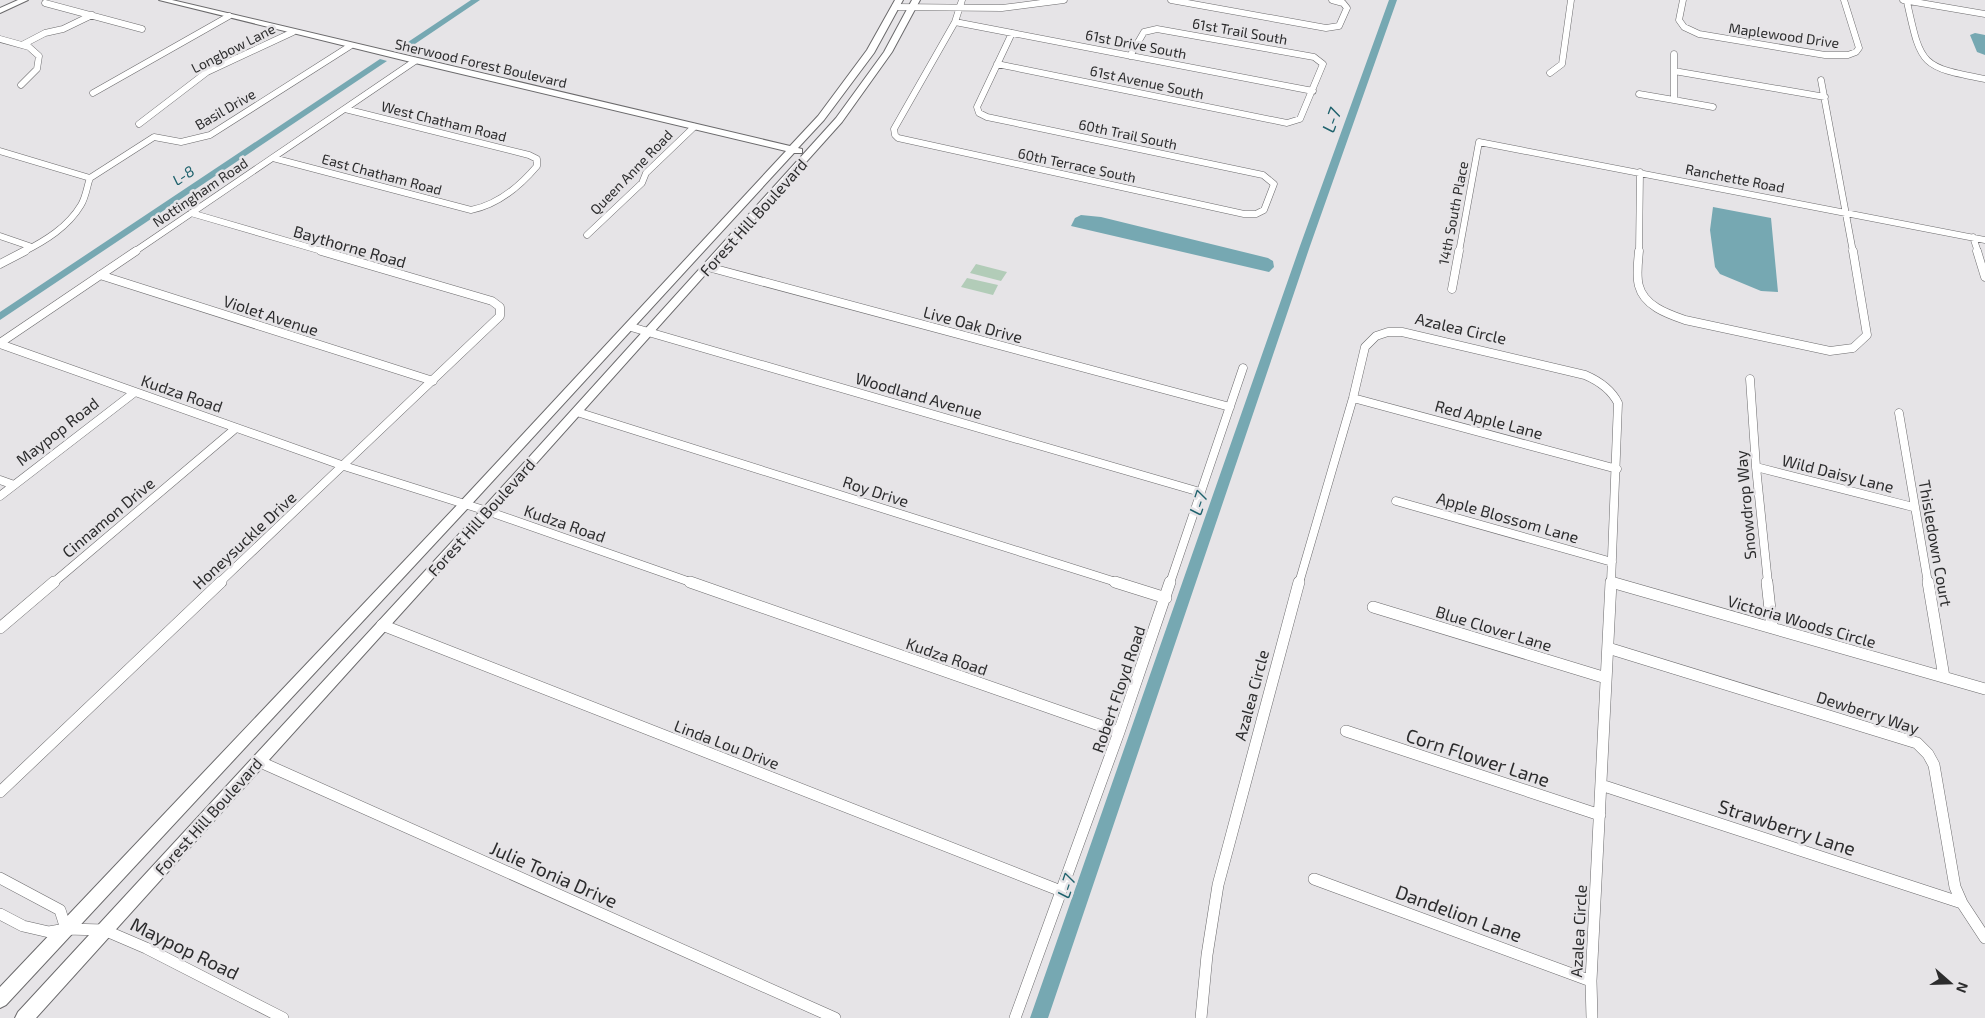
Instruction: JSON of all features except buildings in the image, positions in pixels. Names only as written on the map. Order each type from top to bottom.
[{"type":"main road","points":[[0,11],[24,0]]},
{"type":"main road","name":"Sherwood Forest Boulevard","points":[[163,0],[809,154]]},
{"type":"main road","name":"Forest Hill Boulevard","points":[[0,999],[464,506],[793,150],[858,72],[897,3]]},
{"type":"main road","name":"Forest Hill Boulevard","points":[[24,1018],[577,412],[809,154],[859,94],[888,52],[915,3]]},
{"type":"street","points":[[897,3],[960,4],[1002,8],[1064,0]]},
{"type":"street","points":[[1171,0],[1326,28],[1336,27],[1341,24],[1347,8],[1343,4],[1332,0]]},
{"type":"street","points":[[1550,73],[1562,64],[1571,0]]},
{"type":"street","name":"Maplewood Drive","points":[[1683,0],[1679,20],[1684,27],[1698,34],[1838,56],[1852,54],[1859,48],[1844,0]]},
{"type":"street","points":[[1985,14],[1905,1],[1920,53],[1927,60],[1947,71],[1985,79]]},
{"type":"street","points":[[45,2],[142,30]]},
{"type":"street","points":[[955,22],[960,4]]},
{"type":"street","points":[[22,45],[45,33],[63,29],[92,16]]},
{"type":"street","points":[[93,93],[229,16]]},
{"type":"street","name":"61st Drive South","points":[[955,22],[1313,91]]},
{"type":"street","name":"60th Terrace South","points":[[955,22],[894,129],[895,135],[902,140],[1244,214],[1256,214],[1264,210],[1274,187],[1272,181]]},
{"type":"street","name":"61st Trail South","points":[[1130,56],[1144,32],[1152,29],[1162,29],[1314,57],[1322,62],[1323,67],[1313,91]]},
{"type":"street","name":"Longbow Lane","points":[[139,124],[207,72],[292,32]]},
{"type":"street","points":[[979,113],[977,107],[1012,33]]},
{"type":"street","points":[[0,39],[34,50],[40,60],[34,74],[21,85]]},
{"type":"street","name":"Basil Drive","points":[[90,178],[154,137],[181,142],[210,135],[350,46]]},
{"type":"street","points":[[1674,54],[1674,100]]},
{"type":"street","name":"Nottingham Road","points":[[0,343],[415,61]]},
{"type":"street","name":"61st Avenue South","points":[[997,64],[1282,122],[1293,122],[1300,119],[1313,91]]},
{"type":"street","points":[[1674,71],[1824,97]]},
{"type":"street","points":[[1640,172],[1638,285],[1641,294],[1649,302],[1664,312],[1686,320],[1824,351],[1847,351],[1862,344],[1867,335],[1821,80]]},
{"type":"street","points":[[1640,94],[1713,107]]},
{"type":"street","name":"West Chatham Road","points":[[345,109],[529,155],[536,159],[538,162],[534,170],[496,202],[485,208]]},
{"type":"street","name":"60th Trail South","points":[[979,113],[987,117],[1264,175],[1272,181]]},
{"type":"street","name":"Queen Anne Road","points":[[586,236],[642,183],[646,172],[694,127]]},
{"type":"street","name":"Ranchette Road","points":[[1479,142],[1985,240]]},
{"type":"street","name":"14th South Place","points":[[1452,289],[1479,142]]},
{"type":"street","points":[[0,151],[90,178],[85,196],[76,213],[53,234],[0,264]]},
{"type":"street","name":"East Chatham Road","points":[[273,158],[465,210],[485,208]]},
{"type":"street","name":"Baythorne Road","points":[[191,213],[492,301],[500,307]]},
{"type":"street","points":[[0,236],[32,247]]},
{"type":"street","points":[[1973,237],[1985,277]]},
{"type":"street","name":"Live Oak Drive","points":[[708,267],[1230,407]]},
{"type":"street","name":"Violet Avenue","points":[[100,275],[433,381]]},
{"type":"street","name":"Honeysuckle Drive","points":[[0,792],[497,321],[500,316],[500,307]]},
{"type":"street","name":"Woodland Avenue","points":[[630,326],[1200,492]]},
{"type":"street","name":"Azalea Circle","points":[[1201,1018],[1207,955],[1218,885],[1294,600],[1353,398],[1364,347],[1376,336],[1395,332],[1409,332],[1585,375],[1609,389],[1618,403],[1617,469],[1591,981],[1592,1018]]},
{"type":"street","name":"Kudza Road","points":[[0,343],[344,466],[464,506],[487,511],[1119,732]]},
{"type":"street","name":"Robert Floyd Road","points":[[1015,1018],[1119,732],[1243,368]]},
{"type":"street","name":"Snowdrop Way","points":[[1750,379],[1756,467],[1772,628]]},
{"type":"street","name":"Maypop Road","points":[[0,496],[135,392]]},
{"type":"street","name":"Red Apple Lane","points":[[1353,398],[1617,469]]},
{"type":"street","name":"Roy Drive","points":[[577,412],[1166,598]]},
{"type":"street","name":"Thisledown Court","points":[[1899,413],[1913,507],[1944,677]]},
{"type":"street","name":"Cinnamon Drive","points":[[0,628],[236,428]]},
{"type":"street","name":"Wild Daisy Lane","points":[[1756,467],[1913,507]]},
{"type":"street","points":[[0,480],[14,485]]},
{"type":"street","name":"Apple Blossom Lane","points":[[1396,502],[1612,562]]},
{"type":"street","name":"Victoria Woods Circle","points":[[1611,582],[1985,689]]},
{"type":"street","name":"Blue Clover Lane","points":[[1373,607],[1606,678]]},
{"type":"street","name":"Linda Lou Drive","points":[[382,625],[1061,891]]},
{"type":"street","name":"Dewberry Way","points":[[1608,648],[1913,740],[1931,756],[1952,876],[1962,902],[1985,938]]},
{"type":"street","name":"Corn Flower Lane","points":[[1346,731],[1600,815]]},
{"type":"street","name":"Julie Tonia Drive","points":[[258,761],[835,1018]]},
{"type":"street","name":"Strawberry Lane","points":[[1601,785],[1962,902]]},
{"type":"street","points":[[0,878],[60,910],[66,929]]},
{"type":"street","name":"Dandelion Lane","points":[[1314,879],[1591,981]]},
{"type":"street","name":"Maypop Road","points":[[0,914],[23,926],[46,932],[66,929],[104,930],[146,948],[283,1018]]},
{"type":"green space","points":[[976,264],[1007,272],[1001,281],[970,273]]},
{"type":"green space","points":[[967,278],[998,285],[993,295],[961,287]]},
{"type":"water","points":[[1975,33],[1985,35],[1985,55],[1977,52],[1970,35]]},
{"type":"water","points":[[1713,207],[1771,218],[1778,292],[1761,291],[1720,274],[1715,267],[1710,230]]},
{"type":"water","points":[[1081,215],[1101,217],[1268,258],[1273,261],[1274,267],[1269,272],[1071,226],[1075,218]]},
{"type":"waterway","name":"L-8","points":[[400,50],[476,0]]},
{"type":"waterway","name":"L-7","points":[[1039,1018],[1305,246],[1393,0]]},
{"type":"waterway","name":"L-8","points":[[0,317],[383,61]]}]
